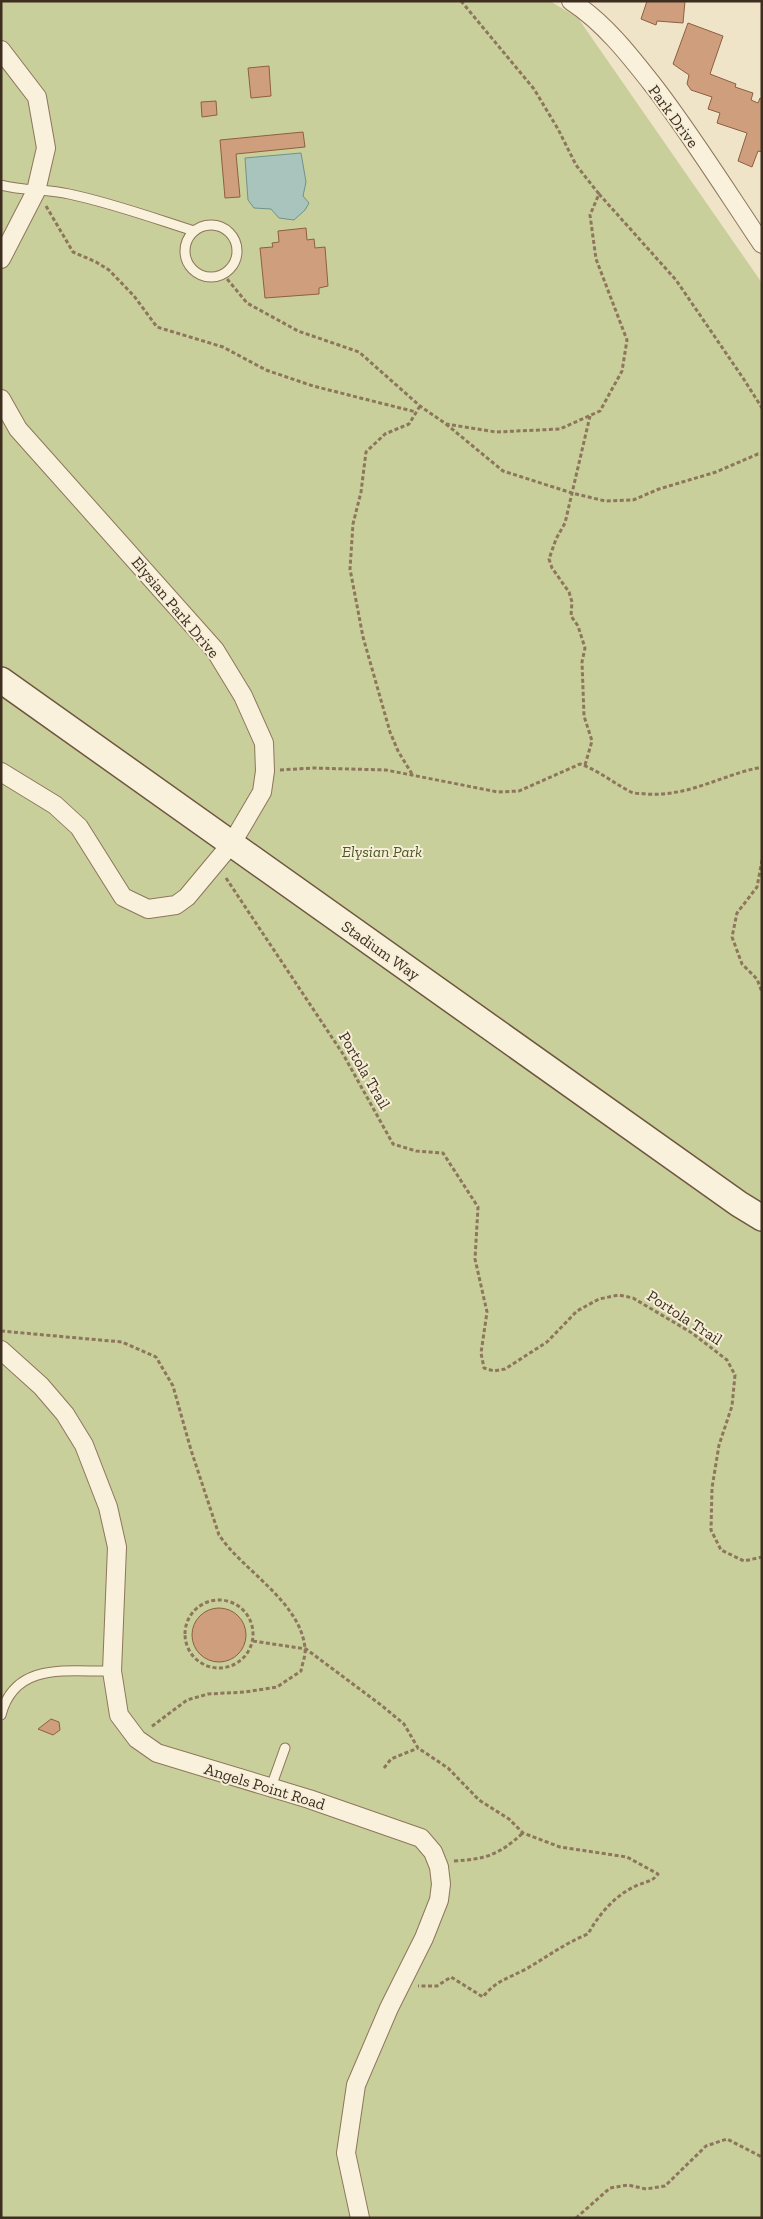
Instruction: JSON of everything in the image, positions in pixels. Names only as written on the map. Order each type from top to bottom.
[{"type":"main road","name":"Stadium Way","points":[[1,680],[723,1193],[762,1218]]},
{"type":"street","name":"Park Drive","points":[[571,1],[587,12],[634,61],[678,118],[762,244]]},
{"type":"street","points":[[1,50],[37,97],[46,148],[36,192],[1,259]]},
{"type":"street","name":"Elysian Park Drive","points":[[1,400],[18,429],[215,650],[243,696],[264,743],[265,771],[262,792],[232,843]]},
{"type":"street","points":[[1,772],[55,805],[79,827],[123,897],[148,909],[176,905],[187,897],[232,843]]},
{"type":"street","name":"Angels Point Road","points":[[1,1350],[41,1386],[65,1414],[84,1445],[108,1507],[117,1547],[112,1672],[120,1715],[137,1739],[157,1753],[309,1798],[421,1838],[433,1852],[441,1884],[439,1900],[424,1938],[389,2008],[356,2084],[346,2153],[360,2218]]},
{"type":"lane","points":[[1,185],[36,192],[68,194],[141,213],[194,231]]},
{"type":"lane","points":[[209,225],[218,226],[231,234],[236,242],[237,254],[235,262],[222,274],[208,277],[192,268],[187,260],[186,247],[194,231],[209,225]]},
{"type":"lane","points":[[1,1715],[11,1693],[25,1679],[43,1672],[112,1672]]},
{"type":"lane","points":[[271,1787],[285,1748]]},
{"type":"path","points":[[461,1],[534,89],[558,129],[576,165],[599,194],[676,280],[762,408]]},
{"type":"path","points":[[36,192],[73,252],[109,270],[134,296],[157,327],[222,347],[266,370],[313,386],[416,412]]},
{"type":"path","points":[[446,424],[496,432],[560,429],[600,411],[622,371],[626,340],[596,259],[590,215],[599,194]]},
{"type":"path","points":[[222,274],[247,303],[298,331],[359,352],[420,406],[446,424],[503,471],[572,493],[605,501],[633,500],[659,489],[716,472],[762,454]]},
{"type":"path","points":[[412,775],[398,751],[390,732],[363,637],[350,568],[353,524],[361,492],[366,452],[385,434],[409,424],[420,406]]},
{"type":"path","points":[[585,766],[592,741],[584,716],[582,662],[585,648],[578,626],[572,616],[572,602],[569,592],[552,568],[549,559],[556,539],[565,523],[590,416]]},
{"type":"path","points":[[265,771],[313,768],[386,770],[498,792],[519,791],[580,764],[594,768],[632,792],[652,794],[677,793],[702,787],[743,770],[762,766]]},
{"type":"path","points":[[762,860],[757,887],[737,913],[732,937],[742,964],[757,979],[762,992]]},
{"type":"path","name":"Portola Trail","points":[[216,863],[343,1054],[394,1144],[416,1151],[444,1153],[478,1207],[475,1259],[488,1312],[481,1353],[484,1368],[494,1371],[505,1369],[547,1342],[578,1311],[599,1299],[619,1295],[633,1298],[692,1333],[727,1360],[735,1375],[732,1406],[719,1446],[712,1488],[711,1530],[721,1550],[744,1561],[762,1557]]},
{"type":"path","points":[[1,1331],[122,1342],[156,1356],[173,1386],[196,1467],[219,1535],[227,1547],[273,1592],[296,1620],[306,1649],[301,1671],[277,1687],[245,1692],[208,1694],[187,1700],[137,1739]]},
{"type":"path","points":[[221,1600],[232,1602],[242,1609],[249,1618],[253,1629],[253,1641],[249,1651],[242,1660],[233,1666],[222,1669],[200,1664],[189,1651],[184,1635],[186,1624],[191,1614],[200,1606],[210,1601],[221,1600]]},
{"type":"path","points":[[253,1641],[306,1649],[382,1704],[404,1724],[418,1748],[448,1768],[479,1800],[509,1820],[523,1833],[560,1847],[627,1857],[658,1874],[654,1880],[638,1884],[621,1894],[596,1919],[588,1934],[574,1939],[524,1970],[503,1979],[490,1988],[483,1997],[451,1977],[437,1986],[401,1985]]},
{"type":"path","points":[[384,1768],[391,1759],[418,1748]]},
{"type":"path","points":[[437,1863],[479,1860],[505,1849],[523,1833]]},
{"type":"path","points":[[576,2218],[610,2188],[628,2185],[646,2189],[665,2186],[706,2146],[727,2139],[762,2157]]},
{"type":"green space","name":"Elysian Park","points":[[1,1],[550,1],[578,18],[762,283],[762,2218],[1,2218]]},
{"type":"water","points":[[301,153],[306,182],[303,196],[309,203],[305,210],[294,220],[279,218],[271,209],[254,208],[248,200],[245,158]]},
{"type":"building","points":[[647,1],[685,1],[683,23],[657,21],[656,25],[641,19]]},
{"type":"building","points":[[688,23],[723,36],[710,74],[736,84],[735,87],[753,93],[751,100],[758,103],[760,98],[762,99],[762,152],[758,151],[752,167],[738,161],[747,133],[717,123],[720,113],[708,109],[712,97],[691,90],[687,84],[689,75],[673,64]]},
{"type":"building","points":[[269,66],[271,96],[251,98],[248,68]]},
{"type":"building","points":[[216,101],[217,115],[202,117],[201,102]]},
{"type":"building","points":[[303,132],[305,147],[236,154],[240,197],[225,198],[220,140]]},
{"type":"building","points":[[306,228],[307,240],[314,239],[315,248],[325,247],[328,286],[319,288],[319,294],[265,298],[260,248],[273,247],[272,243],[279,242],[278,231]]},
{"type":"building","points":[[214,1608],[224,1608],[234,1612],[242,1620],[246,1635],[242,1650],[234,1658],[224,1662],[214,1662],[204,1658],[196,1650],[192,1640],[192,1630],[196,1620],[204,1612]]},
{"type":"building","points":[[51,1719],[59,1722],[60,1730],[53,1735],[38,1729]]}]
